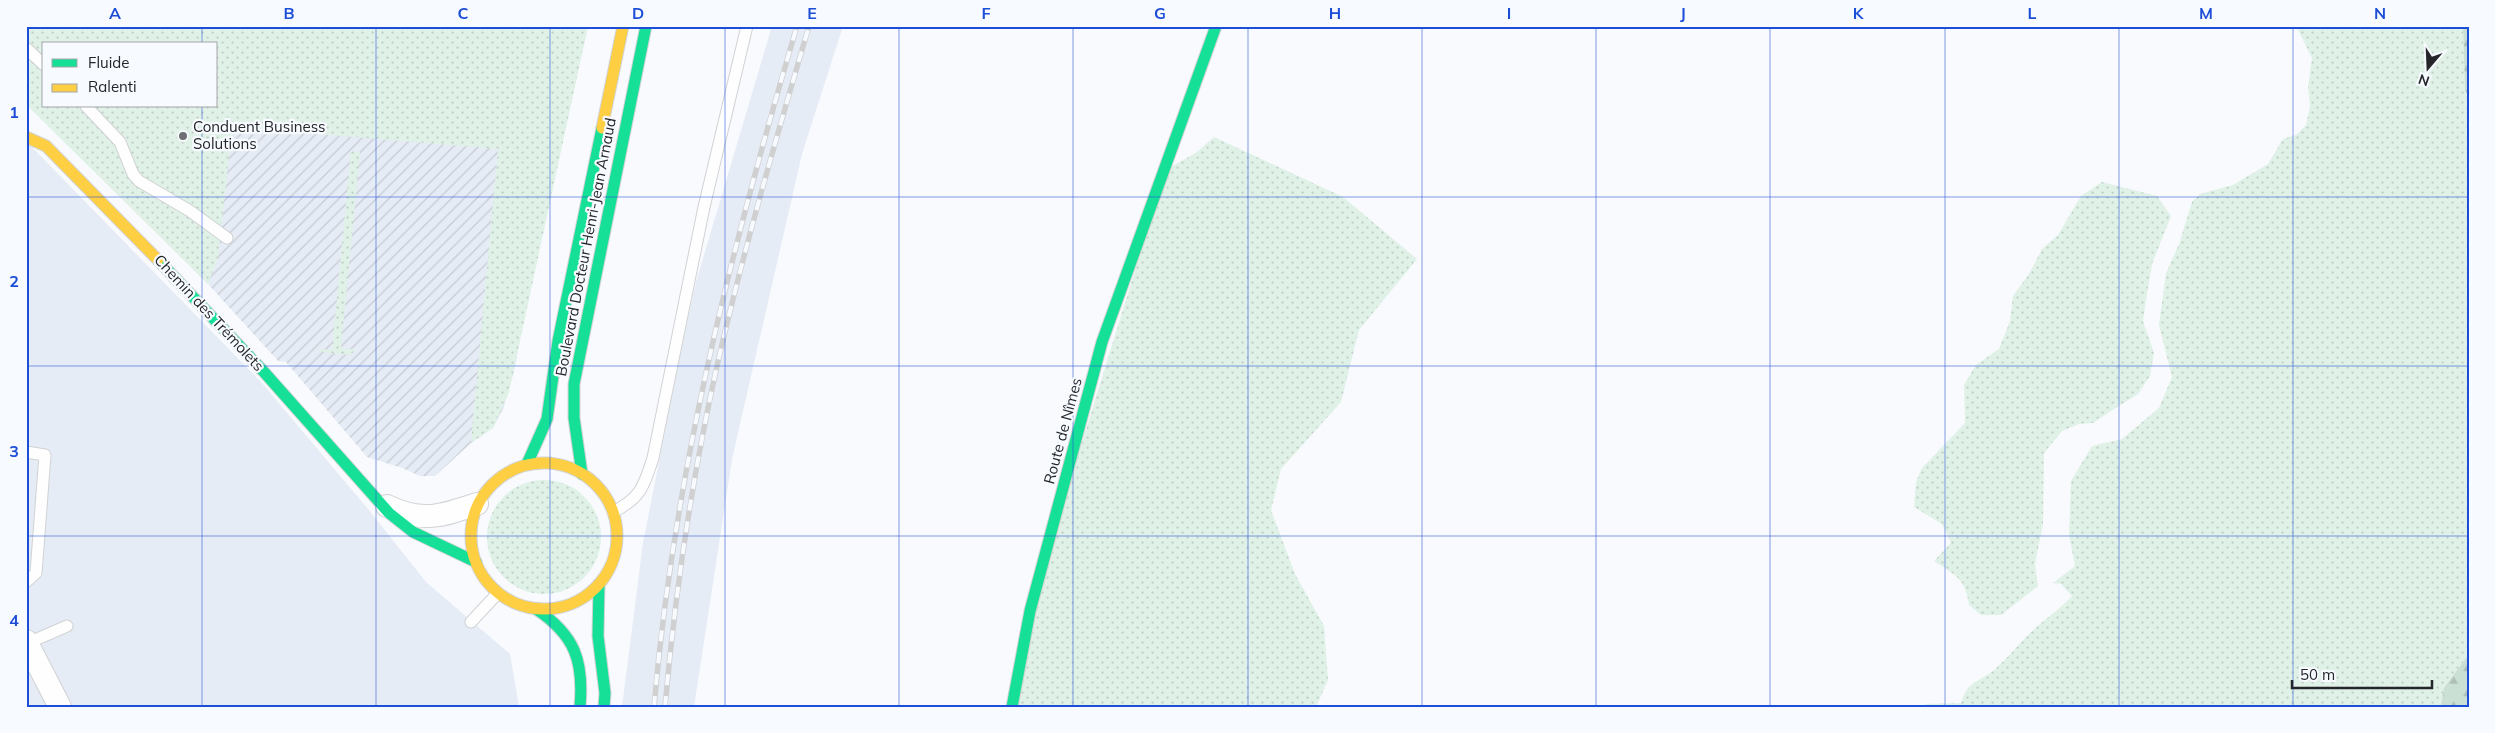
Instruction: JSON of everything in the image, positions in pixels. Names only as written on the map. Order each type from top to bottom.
[{"type":"main road","name":"Boulevard Docteur Henri-Jean Arnaud","points":[[527,464],[547,419],[558,341],[623,26]]},
{"type":"main road","name":"Boulevard Docteur Henri-Jean Arnaud","points":[[582,474],[574,439],[572,407],[574,384],[646,26]]},
{"type":"main road","name":"Route de Nîmes","points":[[1012,707],[1030,610],[1102,342],[1166,170],[1216,26]]},
{"type":"main road","name":"Chemin des Trémolets","points":[[26,137],[46,146],[153,254],[264,372],[400,524],[476,562]]},
{"type":"main road","points":[[527,464],[554,464],[582,474],[597,485],[608,500],[613,512],[617,534],[615,552],[610,569],[599,584],[586,596],[571,604],[554,609],[536,609],[522,606],[498,593],[485,579],[476,562],[471,546],[471,530],[477,504],[492,484],[507,473],[527,464]]},
{"type":"main road","points":[[599,584],[598,636],[605,693],[604,707]]},
{"type":"main road","points":[[536,609],[554,619],[573,644],[582,679],[580,707]]},
{"type":"street","name":"Chemin des Trémolets","points":[[379,502],[401,513],[425,518],[477,504]]},
{"type":"street","points":[[27,642],[60,707]]},
{"type":"street","points":[[566,707],[582,679]]},
{"type":"lane","points":[[613,512],[628,504],[643,487],[657,445],[704,207],[747,26]]},
{"type":"lane","points":[[26,48],[42,63]]},
{"type":"lane","points":[[88,108],[120,142],[133,174],[140,181],[190,211],[227,238]]},
{"type":"lane","points":[[26,452],[45,455],[36,573],[26,582]]},
{"type":"lane","points":[[471,622],[498,593]]},
{"type":"lane","points":[[27,642],[67,626]]},
{"type":"shaded area","points":[[26,26],[588,26],[524,314],[515,367],[504,407],[493,428],[471,443],[435,476],[420,476],[367,457],[286,362],[278,361],[208,284],[26,104]]},
{"type":"shaded area","points":[[26,26],[588,26],[509,392],[493,428],[471,443],[498,149],[232,127],[218,258],[208,284],[26,104]]},
{"type":"shaded area","points":[[772,26],[843,26],[802,154],[732,459],[694,707],[622,707],[643,543],[682,345],[696,282]]},
{"type":"shaded area","points":[[2296,26],[2463,26],[2465,91],[2469,96],[2469,654],[2445,688],[2441,707],[1924,707],[1925,704],[1961,703],[1971,685],[1990,673],[2028,635],[2072,596],[2061,584],[2053,583],[2075,566],[2069,535],[2071,481],[2092,446],[2122,439],[2159,408],[2172,377],[2159,325],[2166,273],[2179,244],[2192,202],[2200,194],[2233,185],[2268,164],[2283,139],[2296,135],[2306,125],[2310,106],[2308,87],[2312,58]]},
{"type":"shaded area","points":[[1214,137],[1343,197],[1417,259],[1359,330],[1341,402],[1281,469],[1271,510],[1295,574],[1324,626],[1328,680],[1316,707],[1012,707],[1030,611],[1166,170],[1197,152]]},
{"type":"shaded area","points":[[26,141],[261,382],[368,509],[426,582],[510,654],[519,707],[26,707]]},
{"type":"shaded area","points":[[351,151],[360,152],[341,348],[357,350],[349,355],[321,352],[318,349],[332,350]]},
{"type":"shaded area","points":[[2102,182],[2157,196],[2171,216],[2152,264],[2143,321],[2154,353],[2150,376],[2138,394],[2093,423],[2079,424],[2062,431],[2044,453],[2043,524],[2035,564],[2038,586],[2001,615],[1981,615],[1969,605],[1965,589],[1958,578],[1934,561],[1951,543],[1942,524],[1914,507],[1916,482],[1922,468],[1965,423],[1964,385],[1976,365],[1999,349],[2010,321],[2013,296],[2029,274],[2042,249],[2058,235],[2081,196]]},
{"type":"shaded area","points":[[544,480],[566,485],[584,497],[596,515],[601,537],[596,559],[584,577],[566,589],[544,594],[522,589],[504,577],[492,559],[487,537],[492,515],[504,497],[522,485]]},
{"type":"green space","points":[[2463,26],[2469,26],[2469,96],[2465,91]]},
{"type":"green space","points":[[2469,654],[2469,707],[2441,707],[2444,688]]},
{"type":"railway","points":[[654,707],[663,620],[676,533],[708,363],[750,194],[797,26]]},
{"type":"railway","points":[[665,707],[685,536],[708,408],[749,238],[809,26]]},
{"type":"traffic: fast","points":[[582,474],[574,418],[574,384],[646,26]]},
{"type":"traffic: fast","points":[[1012,707],[1030,611],[1102,342],[1216,26]]},
{"type":"traffic: fast","points":[[527,464],[547,419],[558,341],[602,128]]},
{"type":"traffic: fast","points":[[158,260],[264,372],[389,513],[413,532],[476,562]]},
{"type":"traffic: fast","points":[[599,584],[598,636],[605,693],[604,707]]},
{"type":"traffic: fast","points":[[536,609],[560,629],[574,650],[580,676],[580,707]]},
{"type":"traffic: slow","points":[[602,128],[623,26]]},
{"type":"traffic: slow","points":[[26,137],[46,146],[158,260]]},
{"type":"traffic: slow","points":[[544,463],[558,464],[572,469],[585,475],[596,484],[605,495],[611,508],[616,522],[617,536],[616,550],[611,564],[605,577],[596,588],[585,597],[572,603],[558,608],[544,609],[530,608],[516,603],[503,597],[492,588],[483,577],[477,564],[472,550],[471,536],[472,522],[477,508],[483,495],[492,484],[503,475],[516,469],[530,464],[544,463]]},
{"type":"place","name":"Conduent Business Solutions","points":[[183,136]]}]
